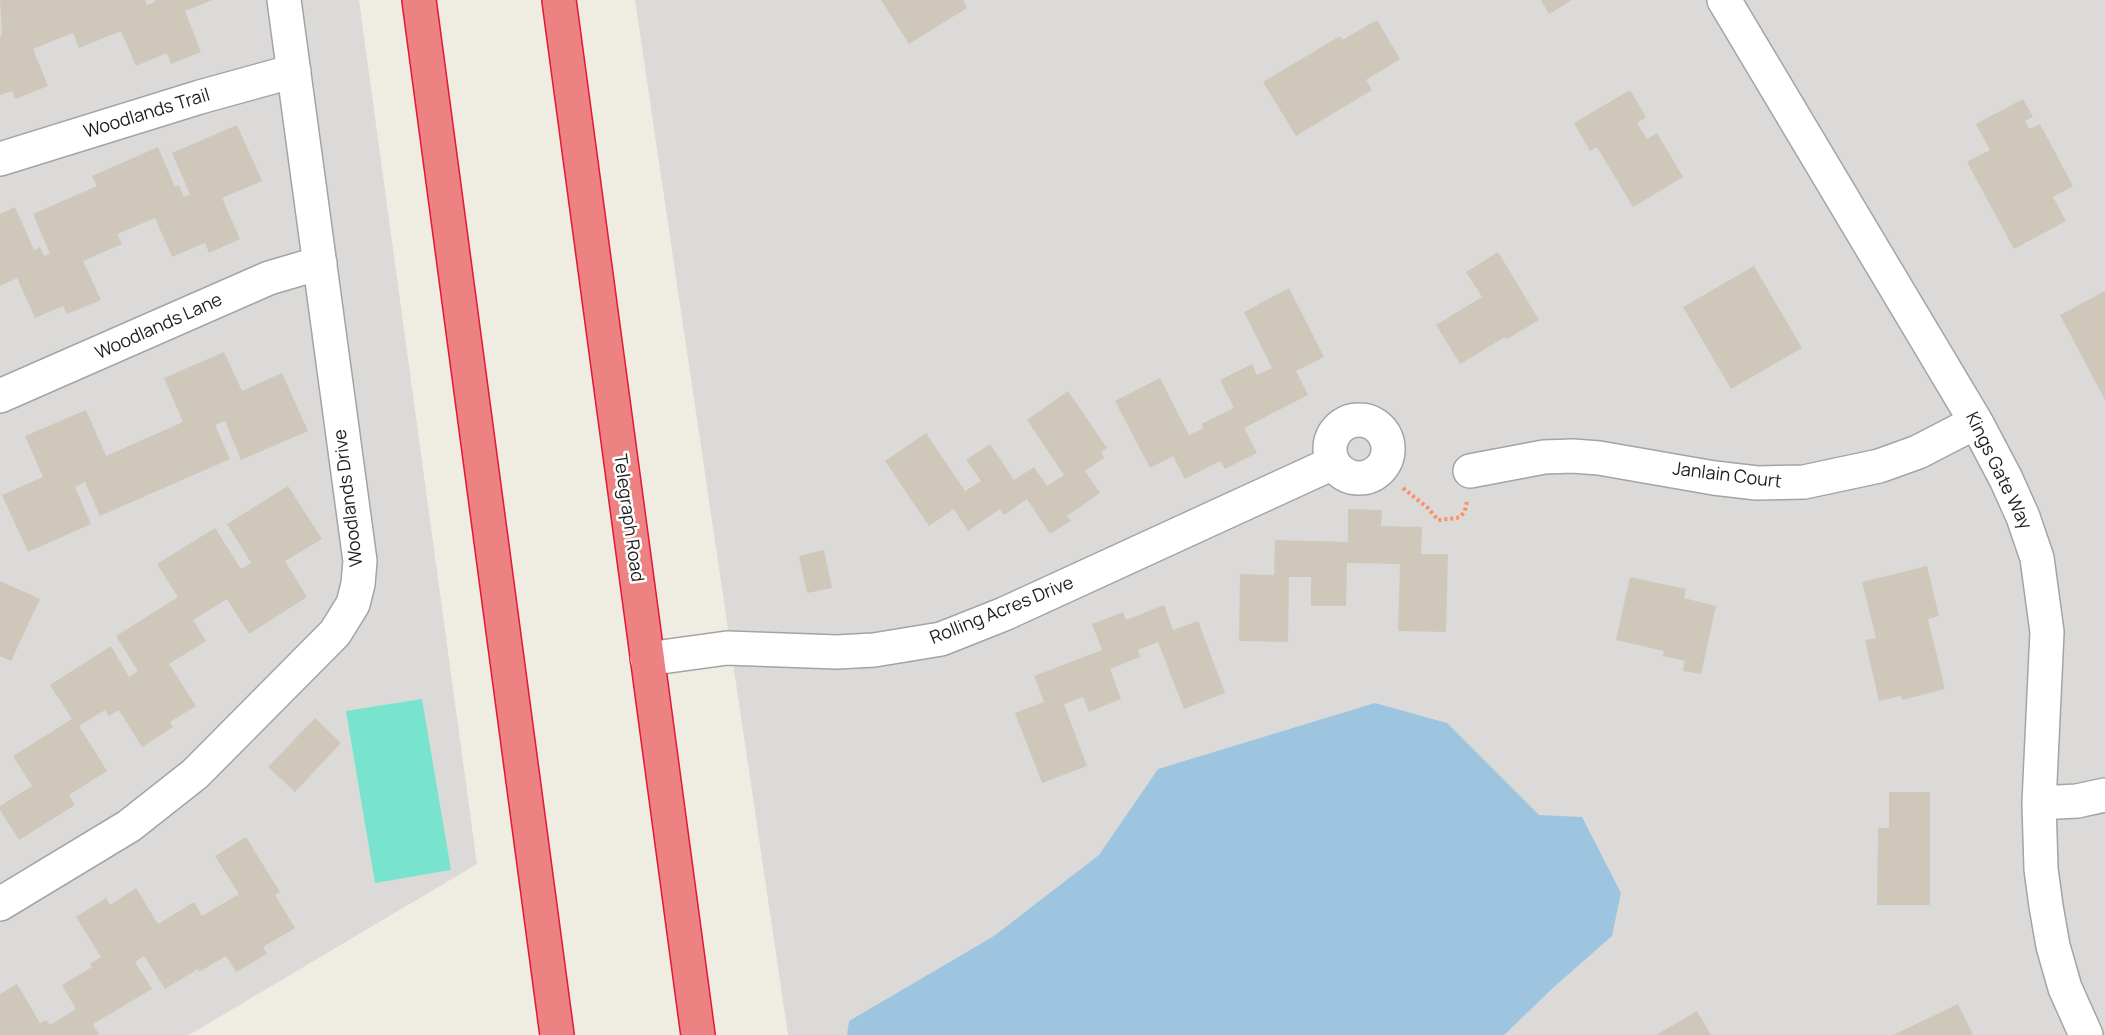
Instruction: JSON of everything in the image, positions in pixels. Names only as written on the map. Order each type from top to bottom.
[{"type":"highway","points":[[419,0],[557,1035]]},
{"type":"highway","name":"Telegraph Road","points":[[559,0],[698,1035]]},
{"type":"street","name":"Woodlands Drive","points":[[0,904],[129,826],[195,774],[335,633],[353,604],[360,561],[284,0]]},
{"type":"street","name":"Kings Gate Way","points":[[1724,0],[1976,422],[2006,479],[2037,558],[2047,632],[2039,803],[2041,869],[2053,946],[2065,988],[2086,1035]]},
{"type":"street","name":"Woodlands Trail","points":[[0,159],[294,70]]},
{"type":"street","name":"Woodlands Lane","points":[[0,396],[269,278],[320,263]]},
{"type":"street","name":"Janlain Court","points":[[1470,471],[1544,458],[1573,456],[1599,458],[1736,480],[1782,484],[1804,482],[1879,466],[1918,452],[1976,422]]},
{"type":"street","name":"Rolling Acres Drive","points":[[647,659],[728,648],[837,652],[874,650],[941,639],[1004,614],[1333,463]]},
{"type":"street","points":[[2039,803],[2077,801],[2105,795]]},
{"type":"path","points":[[1403,488],[1428,508],[1438,520],[1457,519],[1466,506],[1470,471]]},
{"type":"shaded area","points":[[0,0],[359,0],[477,864],[189,1035],[0,1035]]},
{"type":"shaded area","points":[[635,0],[2105,0],[2105,1035],[788,1035]]},
{"type":"shaded area","points":[[422,699],[451,870],[375,883],[346,711]]},
{"type":"shaded area","points":[[1375,703],[1447,723],[1539,815],[1582,817],[1621,893],[1612,936],[1504,1035],[847,1035],[849,1021],[994,936],[1099,855],[1158,769]]},
{"type":"building","points":[[0,0],[145,0],[147,5],[155,2],[154,0],[213,0],[185,11],[201,52],[171,64],[167,53],[136,66],[121,31],[79,48],[73,33],[33,49],[48,86],[15,99],[12,91],[0,95],[0,36],[2,35]]},
{"type":"building","points":[[881,0],[963,0],[967,8],[909,44]]},
{"type":"building","points":[[1541,0],[1572,0],[1549,14]]},
{"type":"building","points":[[1377,20],[1400,59],[1366,80],[1372,90],[1296,136],[1263,82],[1340,36],[1342,40]]},
{"type":"building","points":[[1630,90],[1646,117],[1637,123],[1647,139],[1657,133],[1683,177],[1633,207],[1597,147],[1590,151],[1574,123]]},
{"type":"building","points":[[2023,99],[2033,117],[2025,121],[2029,129],[2040,124],[2073,186],[2053,197],[2066,221],[2014,249],[1967,162],[1990,150],[1976,124]]},
{"type":"building","points":[[237,125],[262,181],[222,198],[240,239],[209,253],[205,243],[172,257],[155,218],[117,234],[122,244],[83,261],[101,300],[67,314],[63,306],[35,318],[17,278],[0,286],[0,214],[15,207],[34,250],[40,247],[44,256],[50,254],[33,214],[97,186],[92,176],[158,147],[175,187],[179,185],[184,197],[190,194],[172,153]]},
{"type":"building","points":[[1498,252],[1539,320],[1460,364],[1436,325],[1482,297],[1466,272]]},
{"type":"building","points":[[1754,266],[1802,348],[1731,389],[1683,307]]},
{"type":"building","points":[[1289,288],[1324,357],[1296,371],[1308,395],[1244,428],[1257,453],[1225,469],[1220,461],[1185,479],[1173,456],[1150,468],[1115,401],[1160,378],[1189,435],[1204,428],[1201,424],[1234,408],[1220,380],[1252,364],[1257,375],[1272,368],[1244,312]]},
{"type":"building","points":[[2105,291],[2105,400],[2060,315]]},
{"type":"building","points":[[224,352],[242,391],[282,373],[308,431],[241,460],[225,421],[215,425],[230,459],[100,516],[85,482],[75,487],[91,524],[28,552],[2,495],[43,477],[25,436],[86,410],[106,456],[183,422],[164,378]]},
{"type":"building","points":[[1068,391],[1107,448],[1101,452],[1104,458],[1085,471],[1100,493],[1067,516],[1071,521],[1050,534],[1027,499],[1004,515],[1000,509],[968,531],[954,509],[929,526],[885,461],[926,433],[965,491],[981,481],[966,460],[990,444],[1014,480],[1034,467],[1047,486],[1064,475],[1027,420]]},
{"type":"building","points":[[288,486],[322,539],[285,561],[307,597],[249,634],[227,599],[193,620],[206,641],[169,664],[196,706],[170,722],[173,727],[142,747],[119,710],[109,716],[105,710],[79,726],[107,771],[69,795],[75,805],[19,840],[0,810],[0,806],[32,786],[13,756],[72,719],[50,685],[111,646],[129,677],[138,671],[116,636],[178,597],[157,564],[215,528],[241,569],[251,563],[227,524]]},
{"type":"building","points":[[1348,509],[1382,510],[1381,526],[1422,527],[1421,554],[1448,554],[1446,632],[1398,631],[1400,564],[1347,563],[1346,606],[1311,606],[1311,577],[1289,577],[1288,642],[1239,641],[1240,574],[1274,575],[1275,540],[1348,542]]},
{"type":"building","points":[[824,550],[832,588],[807,593],[799,556]]},
{"type":"building","points":[[1927,566],[1939,616],[1928,619],[1945,689],[1902,700],[1901,696],[1879,701],[1865,640],[1876,638],[1862,582]]},
{"type":"building","points":[[1630,577],[1686,589],[1684,598],[1716,606],[1701,674],[1683,671],[1685,661],[1663,656],[1664,651],[1616,640]]},
{"type":"building","points":[[0,581],[40,599],[11,661],[0,656]]},
{"type":"building","points":[[1164,605],[1173,630],[1198,621],[1225,693],[1184,709],[1158,642],[1138,650],[1140,657],[1110,669],[1121,699],[1089,712],[1083,697],[1064,704],[1087,766],[1042,783],[1015,713],[1044,702],[1034,676],[1102,650],[1092,624],[1123,612],[1126,620]]},
{"type":"building","points":[[315,718],[341,743],[295,792],[268,767]]},
{"type":"building","points":[[1889,792],[1930,792],[1930,905],[1877,905],[1878,828],[1889,828]]},
{"type":"building","points":[[246,837],[280,892],[275,895],[295,928],[263,947],[267,954],[236,972],[226,956],[199,972],[198,969],[165,989],[144,956],[135,962],[152,989],[93,1024],[99,1035],[0,1035],[0,994],[17,984],[40,1023],[46,1020],[50,1025],[76,1009],[62,985],[92,967],[90,964],[101,957],[76,917],[106,898],[110,905],[136,888],[158,924],[194,902],[202,916],[239,894],[215,856]]},
{"type":"building","points":[[1958,1004],[1973,1035],[1893,1035]]},
{"type":"building","points":[[1697,1011],[1711,1035],[1656,1035]]}]
